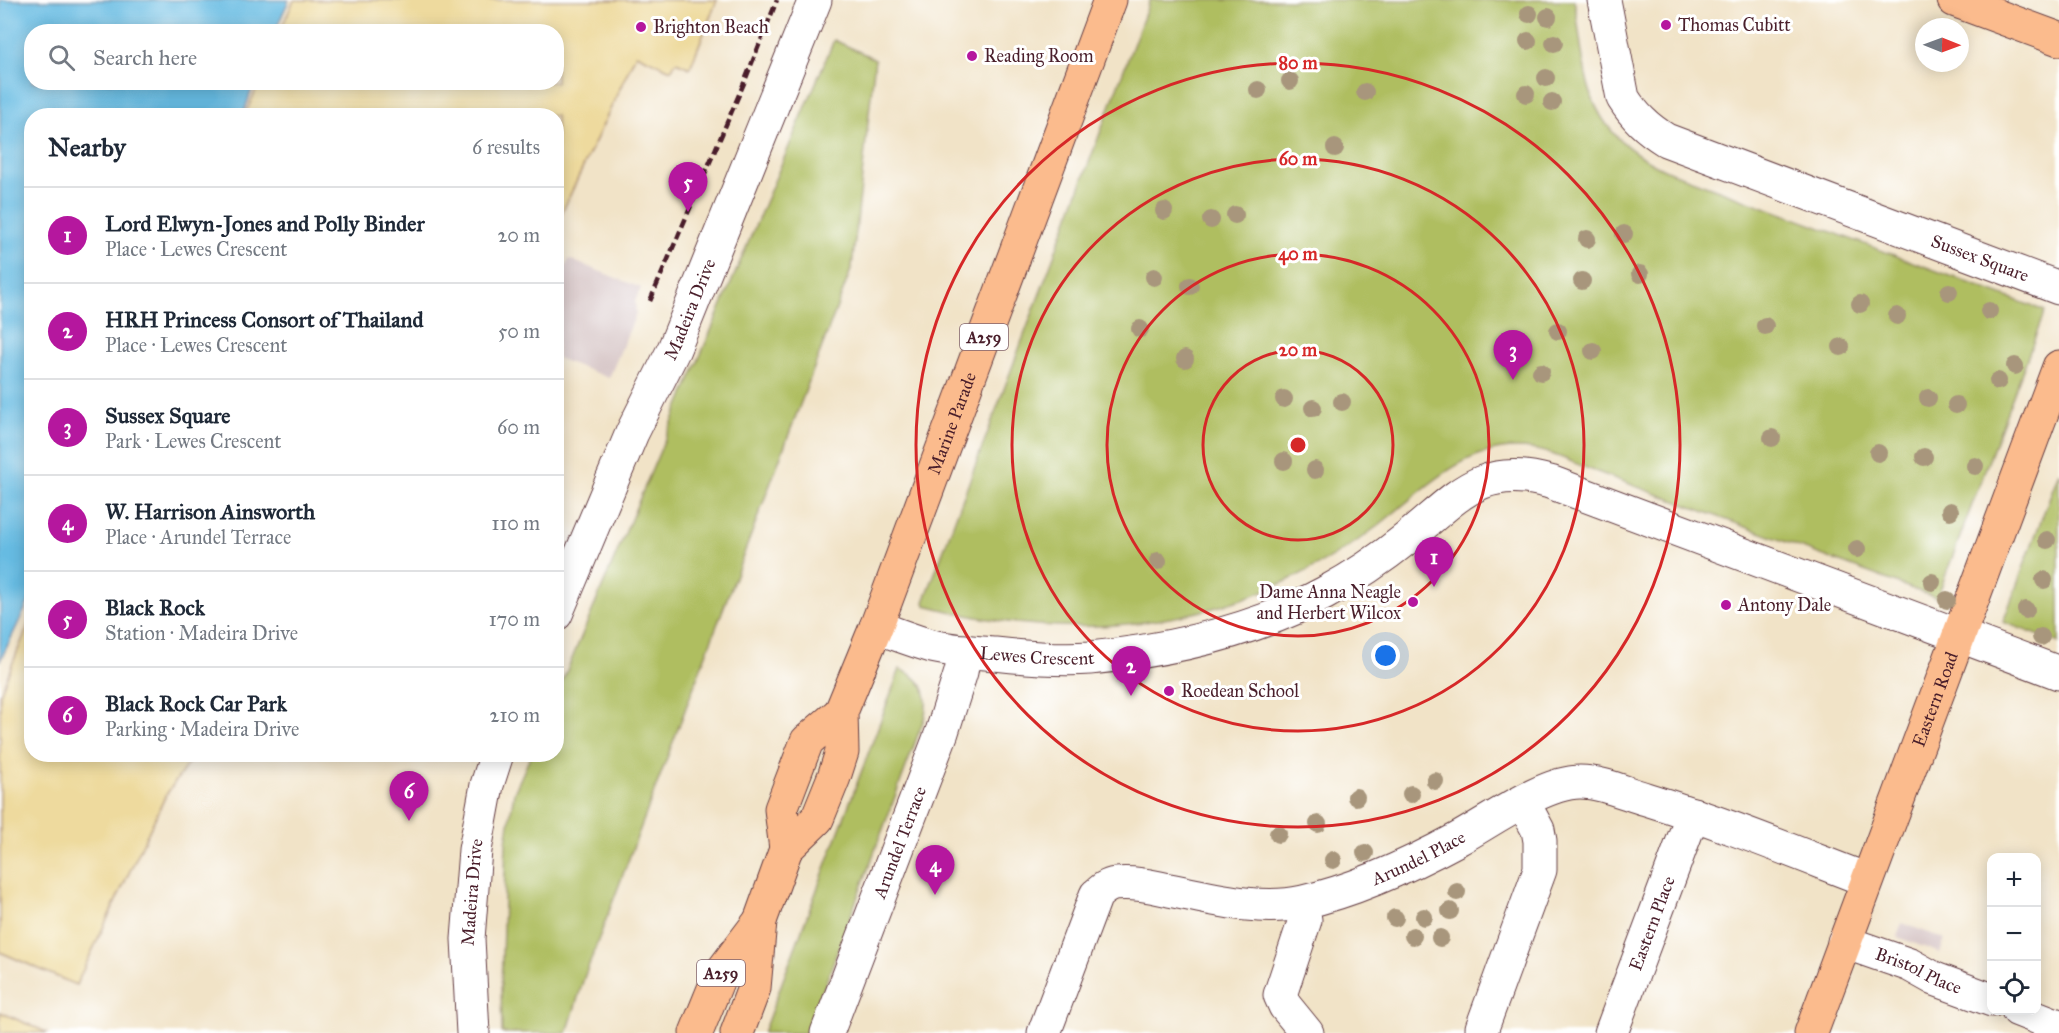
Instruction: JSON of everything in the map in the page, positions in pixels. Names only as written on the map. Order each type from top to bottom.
[{"type":"main road","name":"Marine Parade","points":[[736,1033],[754,988],[760,921],[786,849],[817,819],[834,777],[842,752],[841,712],[876,627],[1110,0]]},
{"type":"main road","points":[[1954,0],[2059,39]]},
{"type":"main road","name":"Eastern Road","points":[[1811,1033],[2059,367]]},
{"type":"main road","name":"A259","points":[[696,1033],[720,974],[760,921]]},
{"type":"street","name":"Madeira Drive","points":[[564,595],[632,433],[674,349],[815,0]]},
{"type":"street","name":"Sussex Square","points":[[1604,0],[1623,98],[1646,128],[1666,140],[2059,288]]},
{"type":"street","name":"Lewes Crescent","points":[[876,627],[933,646],[1010,656],[1088,658],[1168,647],[1271,619],[1324,594],[1376,563],[1424,525],[1448,502],[1470,488],[1489,480],[1509,476],[1530,477],[1550,483],[1959,637]]},
{"type":"street","points":[[1959,637],[2059,673]]},
{"type":"street","name":"Arundel Terrace","points":[[827,1033],[942,732],[959,681],[965,651]]},
{"type":"street","name":"Madeira Drive","points":[[473,1028],[468,939],[475,850],[487,785],[494,762]]},
{"type":"street","name":"Arundel Place","points":[[1044,1033],[1096,895],[1103,888],[1113,884],[1138,884],[1236,902],[1272,905],[1302,903],[1388,873],[1557,786],[1583,782],[1599,784],[1693,814],[1867,880]]},
{"type":"street","points":[[1482,1028],[1540,870],[1538,830],[1523,802]]},
{"type":"street","name":"Eastern Place","points":[[1611,1033],[1693,814]]},
{"type":"street","points":[[1302,903],[1305,920],[1280,995],[1285,1006],[1307,1033]]},
{"type":"street","name":"Bristol Place","points":[[1844,942],[1910,965],[1935,979],[1987,998]]},
{"type":"street","points":[[2030,1015],[2059,1026]]},
{"type":"shaded area","points":[[569,259],[641,288],[635,301],[636,314],[609,378],[564,361],[564,270]]},
{"type":"shaded area","points":[[1902,923],[1945,939],[1940,953],[1897,937]]},
{"type":"green space","points":[[1150,0],[1574,0],[1584,66],[1595,103],[1611,131],[1648,161],[1678,175],[2045,311],[1937,598],[1556,456],[1538,450],[1518,448],[1496,450],[1457,465],[1421,490],[1361,538],[1321,563],[1289,580],[1245,598],[1201,611],[1155,621],[1109,626],[1063,626],[1017,623],[971,616],[925,605],[924,602]]},
{"type":"green space","points":[[834,40],[875,59],[852,267],[584,978],[567,1033],[502,1033],[501,987],[506,842],[514,793],[528,762],[564,762],[564,677]]},
{"type":"green space","points":[[2059,472],[2059,643],[2003,622]]},
{"type":"green space","points":[[900,669],[914,677],[923,687],[926,700],[925,716],[807,1033],[763,1033]]},
{"type":"sand","points":[[294,0],[717,0],[690,68],[676,62],[671,70],[636,54],[564,208],[564,108],[248,108],[256,90],[564,90],[564,24],[283,24]]},
{"type":"sand","points":[[24,636],[24,762],[189,762],[166,795],[76,985],[0,952],[0,694]]},
{"type":"sand","points":[[0,1012],[48,1033],[0,1033]]},
{"type":"water","points":[[0,0],[289,0],[278,24],[24,24],[24,90],[252,90],[245,108],[24,108],[24,611],[0,661]]},
{"type":"railway","points":[[650,301],[744,83],[777,0]]},
{"type":"place","name":"Thomas Cubitt","points":[[1666,25]]},
{"type":"place","name":"Brighton Beach","points":[[641,27]]},
{"type":"place","name":"Reading Room","points":[[972,56]]},
{"type":"place","name":"Black Rock","points":[[688,212]]},
{"type":"place","name":"Sussex Square","points":[[1513,380]]},
{"type":"place","name":"Lord Elwyn-Jones and Polly Binder","points":[[1434,587]]},
{"type":"place","name":"Dame Anna Neagle and Herbert Wilcox","points":[[1413,602]]},
{"type":"place","name":"Antony Dale","points":[[1726,605]]},
{"type":"place","name":"Roedean School","points":[[1169,691]]},
{"type":"place","name":"HRH Princess Consort of Thailand","points":[[1131,696]]},
{"type":"place","name":"Black Rock Car Park","points":[[409,821]]},
{"type":"place","name":"W. Harrison Ainsworth","points":[[935,895]]}]
